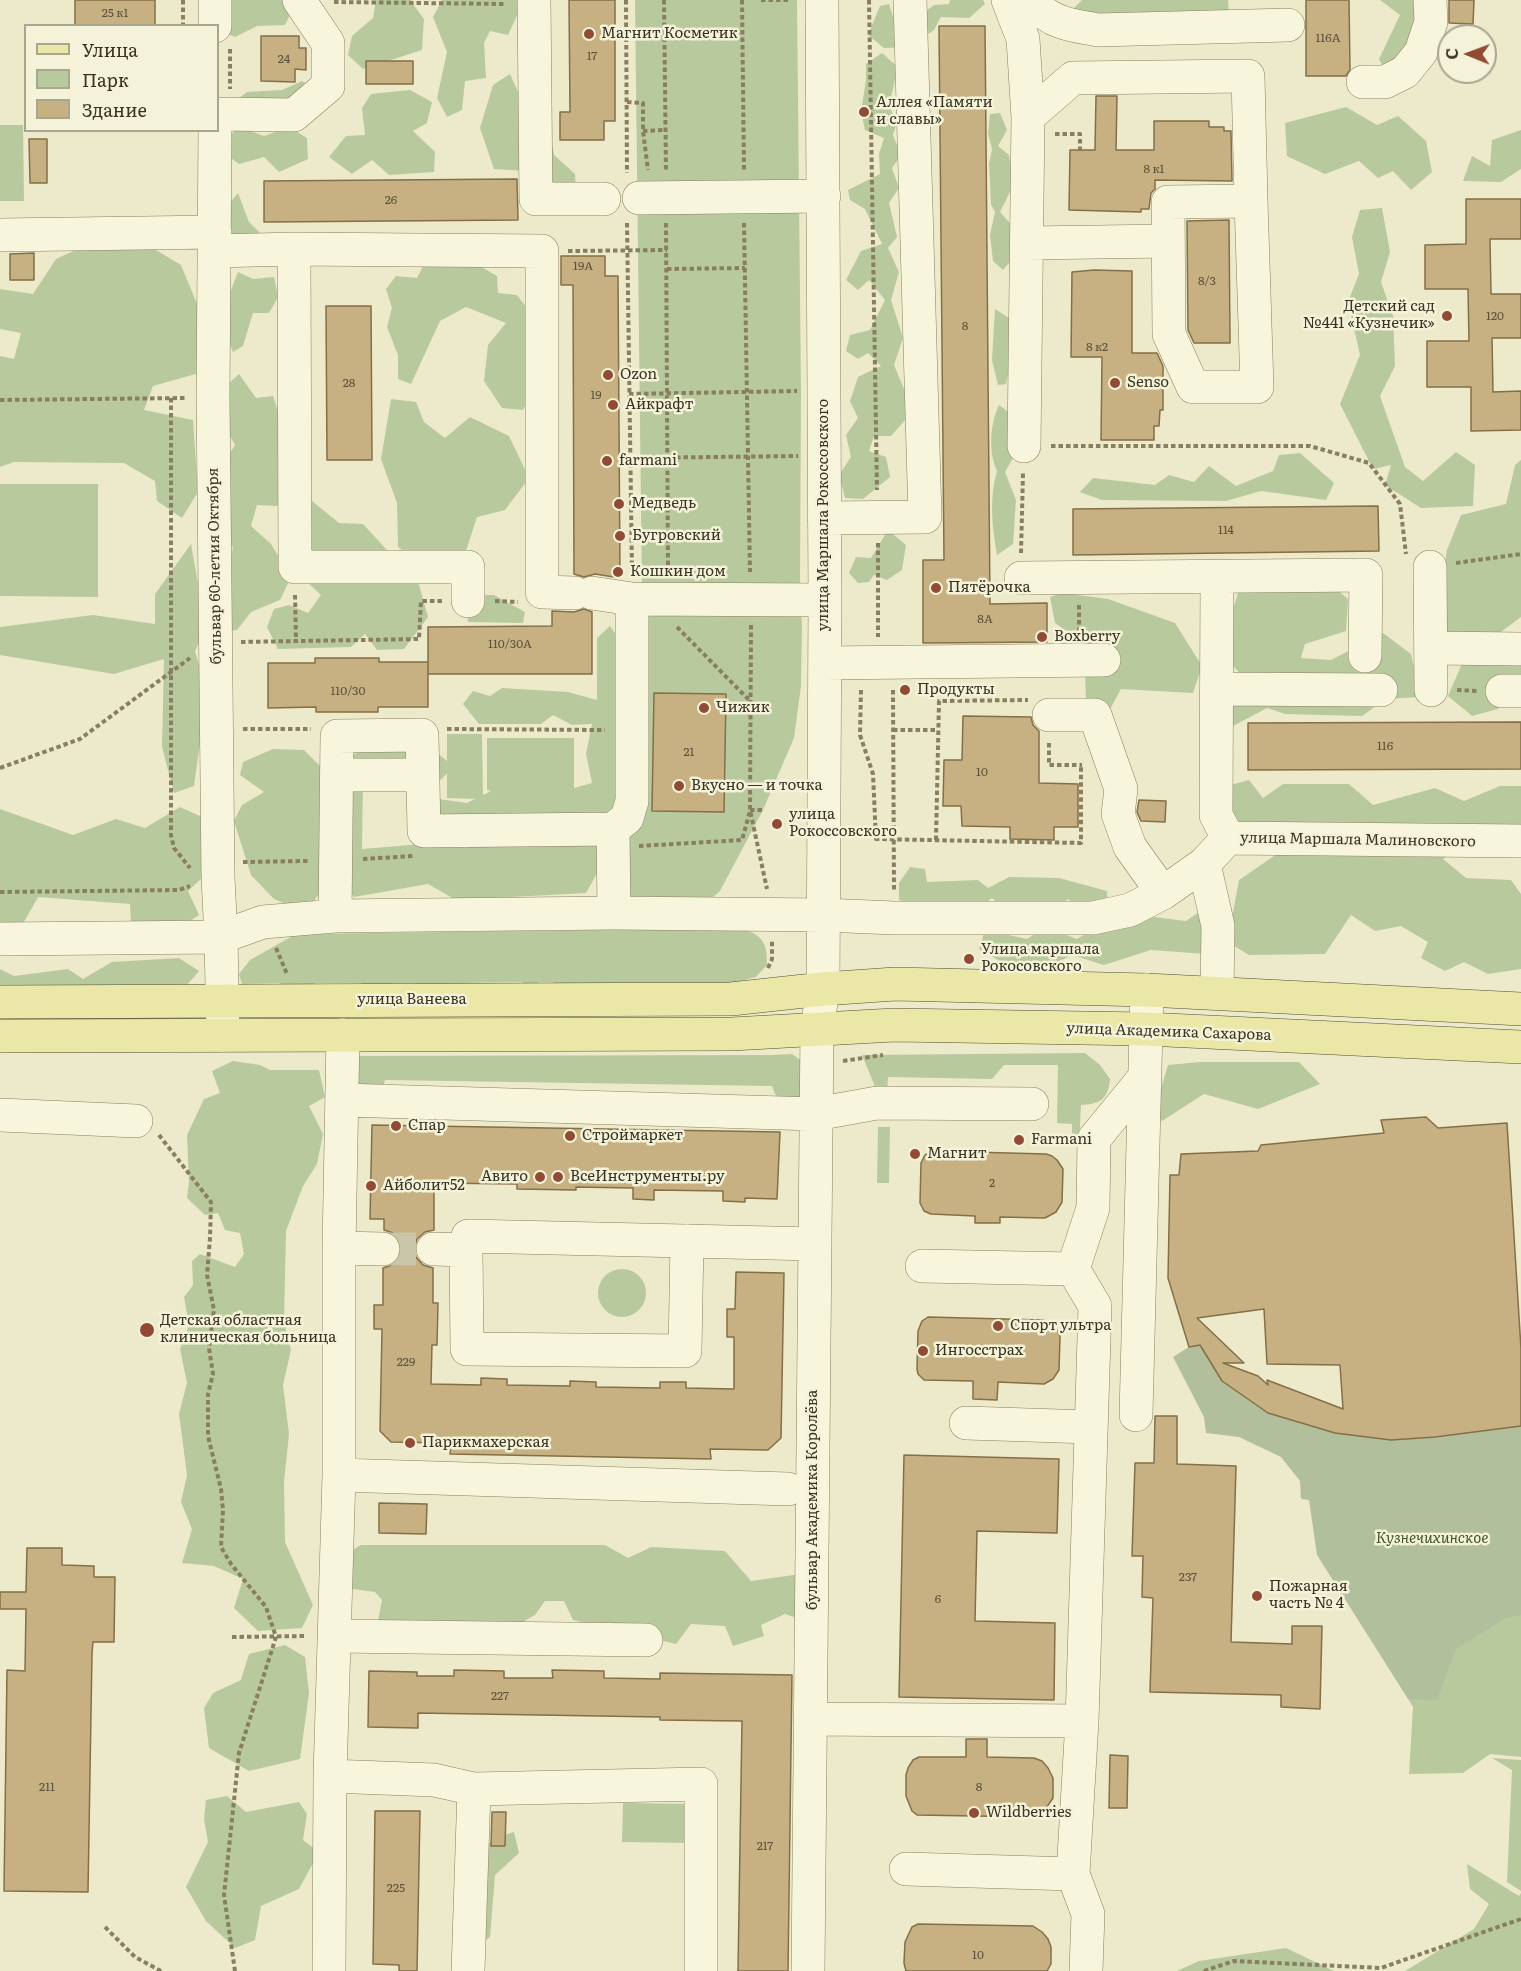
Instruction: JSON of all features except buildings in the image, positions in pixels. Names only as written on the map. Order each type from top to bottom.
[{"type":"main road","points":[[823,989],[895,984],[1147,990],[1521,1010]]},
{"type":"main road","name":"улица Ванеева","points":[[0,1002],[731,999],[823,989]]},
{"type":"main road","name":"улица Академика Сахарова","points":[[817,1029],[894,1025],[1146,1029],[1521,1047]]},
{"type":"main road","points":[[0,1036],[732,1034],[817,1029]]},
{"type":"street","points":[[215,0],[215,24]]},
{"type":"street","points":[[534,0],[536,199],[640,203],[744,197],[824,196]]},
{"type":"street","name":"улица Маршала Рокоссовского","points":[[817,1029],[823,989],[824,915],[822,0]]},
{"type":"street","points":[[824,518],[925,517],[910,0]]},
{"type":"street","points":[[1008,0],[1023,39],[1028,125],[1024,446]]},
{"type":"street","points":[[1363,82],[1385,82],[1405,72],[1421,52],[1431,22],[1430,0]]},
{"type":"street","points":[[219,114],[294,115],[328,86],[328,43],[299,1]]},
{"type":"street","points":[[1035,3],[1056,20],[1098,30],[1288,26]]},
{"type":"street","points":[[1028,125],[1073,78],[1248,76],[1257,387],[1193,387],[1169,334],[1168,202],[1251,201]]},
{"type":"street","name":"бульвар 60-летия Октября","points":[[215,132],[213,397],[228,641],[210,877],[221,937],[223,1035]]},
{"type":"street","points":[[0,235],[215,242],[294,249],[542,250],[542,592],[583,593],[632,599],[668,586],[751,586],[825,600]]},
{"type":"street","points":[[1028,243],[1168,241]]},
{"type":"street","points":[[294,249],[295,567],[468,567],[468,601]]},
{"type":"street","points":[[1418,562],[1431,648],[1431,690]]},
{"type":"street","points":[[1021,578],[1366,575],[1365,656]]},
{"type":"street","points":[[1217,578],[1216,815],[1228,838]]},
{"type":"street","points":[[335,916],[337,775],[423,775],[424,831],[613,829],[627,818],[632,801],[632,599]]},
{"type":"street","points":[[1431,648],[1521,649]]},
{"type":"street","points":[[825,663],[869,650],[1104,660]]},
{"type":"street","points":[[1217,689],[1381,690]]},
{"type":"street","points":[[1050,715],[1095,715],[1097,765],[1121,789],[1118,814],[1130,847],[1163,893]]},
{"type":"street","points":[[613,829],[614,913]]},
{"type":"street","name":"улица Маршала Малиновского","points":[[0,939],[221,937],[263,922],[335,916],[614,913],[894,918],[1093,918],[1130,910],[1163,893],[1204,864],[1228,838],[1520,842]]},
{"type":"street","points":[[1204,864],[1218,926],[1217,993]]},
{"type":"street","points":[[1136,1415],[1147,990]]},
{"type":"street","name":"бульвар Академика Королёва","points":[[808,1971],[817,1029]]},
{"type":"street","points":[[329,1971],[330,1776],[339,1475],[339,1248],[343,1035]]},
{"type":"street","points":[[1086,1971],[1088,1914],[1073,1874],[1082,1721],[1095,1306],[1073,1269],[1093,1208],[1094,1139],[1144,1078]]},
{"type":"street","points":[[342,1101],[816,1114],[877,1103],[1032,1104]]},
{"type":"street","points":[[0,1115],[136,1121]]},
{"type":"street","points":[[687,1241],[685,1351],[467,1349],[466,1250],[468,1236],[687,1241],[815,1244]]},
{"type":"street","points":[[339,1248],[383,1248]]},
{"type":"street","points":[[433,1249],[466,1250]]},
{"type":"street","points":[[922,1266],[1073,1269]]},
{"type":"street","points":[[966,1423],[1091,1427]]},
{"type":"street","points":[[339,1475],[788,1489]]},
{"type":"street","points":[[335,1636],[646,1640]]},
{"type":"street","points":[[812,1719],[1082,1721]]},
{"type":"street","points":[[330,1776],[434,1780],[474,1789],[701,1784],[700,1971]]},
{"type":"street","points":[[468,1971],[474,1789]]},
{"type":"street","points":[[906,1869],[1073,1874]]},
{"type":"path","points":[[183,0],[183,24]]},
{"type":"path","points":[[626,0],[627,102],[640,203],[667,250],[668,617],[751,702]]},
{"type":"path","points":[[632,599],[627,250],[665,130],[664,0]]},
{"type":"path","points":[[742,0],[744,197]]},
{"type":"path","points":[[761,0],[790,0]]},
{"type":"path","points":[[869,0],[878,517],[869,650],[860,735],[873,774],[876,839],[1081,843],[1097,765],[1049,765],[1049,700],[939,701],[936,840]]},
{"type":"path","points":[[299,1],[478,4]]},
{"type":"path","points":[[627,102],[643,103],[640,203]]},
{"type":"path","points":[[1028,125],[1080,134],[1080,150]]},
{"type":"path","points":[[643,131],[665,130]]},
{"type":"path","points":[[744,235],[751,586],[750,810],[772,915],[772,959],[768,970]]},
{"type":"path","points":[[573,251],[667,250]]},
{"type":"path","points":[[667,269],[745,268]]},
{"type":"path","points":[[629,394],[824,391]]},
{"type":"path","points":[[0,400],[213,397]]},
{"type":"path","points":[[171,398],[171,835],[174,848],[192,870],[210,877]]},
{"type":"path","points":[[1021,578],[1024,446]]},
{"type":"path","points":[[1070,446],[1310,446],[1369,464],[1400,504],[1418,562],[1521,554]]},
{"type":"path","points":[[631,458],[824,456]]},
{"type":"path","points":[[295,567],[296,640]]},
{"type":"path","points":[[0,768],[80,739],[171,672],[228,641],[420,639],[421,601],[468,601]]},
{"type":"path","points":[[893,700],[893,709]]},
{"type":"path","points":[[893,730],[938,730]]},
{"type":"path","points":[[750,810],[764,810]]},
{"type":"path","points":[[867,810],[875,810]]},
{"type":"path","points":[[0,892],[179,890],[210,877]]},
{"type":"path","points":[[275,945],[290,983]]},
{"type":"path","points":[[136,1121],[158,1134],[211,1202],[207,1275],[214,1310],[209,1348],[213,1374],[208,1394],[208,1436],[221,1489],[223,1510],[221,1547],[231,1564],[266,1606],[276,1637],[239,1753],[224,1895],[235,1971]]},
{"type":"path","points":[[232,1637],[276,1637]]},
{"type":"path","points":[[1204,1971],[1234,1961],[1381,1968],[1521,1919]]},
{"type":"path","points":[[105,1927],[135,1957],[161,1971]]},
{"type":"green space","points":[[224,0],[292,0],[295,4],[285,25],[257,26],[235,37],[219,30]]},
{"type":"green space","points":[[376,0],[410,0],[424,19],[422,50],[363,69],[348,55],[352,36],[373,18]]},
{"type":"green space","points":[[442,0],[517,0],[520,9],[508,35],[490,31],[484,43],[486,78],[465,81],[462,110],[447,117],[437,98],[447,52],[433,17]]},
{"type":"green space","points":[[635,0],[797,0],[801,686],[794,738],[763,810],[720,891],[705,904],[632,905],[620,888],[642,592]]},
{"type":"green space","points":[[950,0],[983,0],[985,4],[969,18],[941,17],[934,30],[909,47],[884,48],[868,35],[880,6],[889,4],[895,23],[922,14],[934,5],[949,4]]},
{"type":"green space","points":[[1082,0],[1228,0],[1229,12],[1185,34],[1071,11]]},
{"type":"green space","points":[[1380,0],[1424,0],[1437,32],[1437,45],[1422,77],[1394,87],[1379,59],[1400,15]]},
{"type":"green space","points":[[882,53],[898,67],[889,106],[897,122],[893,135],[901,155],[892,168],[899,188],[889,203],[897,237],[888,248],[899,272],[891,300],[903,338],[894,365],[907,396],[906,419],[891,436],[874,436],[869,451],[886,457],[890,477],[863,499],[845,498],[839,475],[851,457],[846,435],[858,418],[850,401],[858,377],[881,366],[868,353],[858,359],[846,351],[850,335],[870,330],[885,300],[869,280],[858,290],[846,280],[861,251],[882,244],[865,209],[850,200],[848,190],[880,174],[879,154],[884,138],[865,130],[861,111],[866,64]]},
{"type":"green space","points":[[510,74],[524,105],[545,109],[554,155],[575,174],[576,190],[552,192],[526,171],[494,169],[480,128],[493,85]]},
{"type":"green space","points":[[302,81],[315,90],[311,114],[234,102],[247,92],[282,90]]},
{"type":"green space","points":[[410,90],[432,102],[427,123],[413,131],[435,152],[434,172],[389,175],[372,160],[352,174],[329,157],[346,136],[365,135],[362,108],[371,94]]},
{"type":"green space","points":[[1346,107],[1377,125],[1398,116],[1426,141],[1432,172],[1411,190],[1393,171],[1378,178],[1359,161],[1325,174],[1287,156],[1285,123]]},
{"type":"green space","points":[[1000,113],[1007,130],[998,146],[1009,155],[1013,186],[1000,212],[1016,230],[1018,253],[1003,270],[993,261],[990,235],[995,212],[991,204],[989,164],[992,149],[988,134],[990,114]]},
{"type":"green space","points":[[0,125],[23,125],[24,201],[0,201]]},
{"type":"green space","points":[[240,127],[264,136],[289,127],[307,138],[308,159],[279,172],[264,157],[239,164],[225,154],[226,138]]},
{"type":"green space","points":[[1521,130],[1521,169],[1501,182],[1463,181],[1472,156],[1490,166],[1492,140]]},
{"type":"green space","points":[[238,193],[249,222],[266,239],[233,243],[218,217]]},
{"type":"green space","points":[[1382,208],[1390,252],[1381,282],[1393,316],[1395,366],[1380,396],[1405,467],[1423,481],[1456,452],[1475,465],[1473,506],[1421,508],[1385,485],[1391,465],[1373,469],[1340,404],[1360,355],[1348,302],[1359,274],[1352,237],[1360,210]]},
{"type":"green space","points":[[136,238],[181,265],[197,304],[199,373],[153,386],[144,410],[193,420],[198,492],[182,518],[157,501],[155,481],[124,463],[14,462],[0,467],[0,356],[14,359],[21,333],[0,329],[0,289],[33,294],[56,259],[88,244]]},
{"type":"green space","points":[[464,257],[497,276],[498,293],[517,295],[532,315],[525,333],[535,347],[536,384],[523,410],[502,408],[484,381],[488,345],[506,323],[466,307],[440,321],[411,384],[398,379],[398,355],[387,327],[392,308],[386,289],[396,276],[417,278],[424,264]]},
{"type":"green space","points":[[238,272],[253,279],[274,277],[278,297],[269,313],[253,313],[243,346],[233,352],[225,321],[227,302]]},
{"type":"green space","points":[[995,309],[1009,318],[1012,355],[1006,384],[998,385],[992,360]]},
{"type":"green space","points":[[239,374],[256,398],[273,396],[301,480],[277,506],[257,505],[251,526],[271,544],[291,577],[280,600],[251,612],[237,630],[220,632],[233,547],[218,532],[217,474],[235,445],[226,429],[226,386]]},
{"type":"green space","points":[[391,399],[416,402],[424,422],[445,438],[470,417],[509,436],[529,478],[505,510],[477,517],[466,551],[419,563],[398,547],[397,503],[381,459]]},
{"type":"green space","points":[[999,405],[1015,417],[1017,451],[1005,472],[1016,500],[1013,544],[997,555],[992,513],[997,471],[992,455],[991,438]]},
{"type":"green space","points":[[1300,453],[1334,483],[1326,500],[1261,491],[1226,501],[1102,500],[1080,492],[1093,478],[1155,485],[1169,475],[1194,482],[1209,466],[1236,486],[1273,471],[1279,455]]},
{"type":"green space","points":[[1521,460],[1521,617],[1493,638],[1450,644],[1437,615],[1447,550],[1461,515],[1506,504],[1515,465]]},
{"type":"green space","points":[[0,484],[98,484],[98,597],[0,596]]},
{"type":"green space","points":[[312,501],[339,523],[363,524],[419,585],[428,617],[404,649],[377,650],[365,634],[351,647],[278,649],[267,627],[274,609],[289,605],[308,613],[321,595],[305,580],[305,512]]},
{"type":"green space","points":[[888,530],[906,545],[902,570],[887,580],[874,575],[869,582],[858,583],[849,573],[856,557],[871,558]]},
{"type":"green space","points":[[191,544],[206,628],[195,651],[207,693],[194,786],[174,793],[162,747],[164,659],[114,674],[0,655],[0,627],[93,615],[155,624],[155,594]]},
{"type":"green space","points":[[1324,579],[1348,599],[1346,631],[1305,644],[1301,658],[1331,660],[1383,633],[1411,654],[1421,697],[1386,699],[1362,716],[1285,714],[1267,708],[1233,726],[1224,708],[1244,678],[1220,651],[1239,590]]},
{"type":"green space","points":[[1062,593],[1108,599],[1175,623],[1202,666],[1193,693],[1121,689],[1109,711],[1086,699],[1084,643],[1055,623],[1050,597]]},
{"type":"green space","points":[[481,595],[494,595],[525,612],[523,623],[468,622],[466,609]]},
{"type":"green space","points":[[610,626],[619,639],[618,801],[595,835],[600,868],[586,893],[456,900],[428,884],[354,897],[341,881],[341,765],[361,749],[405,752],[435,751],[447,761],[447,734],[482,734],[483,795],[491,791],[487,790],[487,738],[574,738],[574,788],[592,783],[586,754],[592,724],[572,725],[553,715],[541,724],[479,724],[463,704],[473,691],[490,696],[502,688],[568,692],[597,700],[597,638]],"holes":[[[447,773],[447,798],[475,799],[467,803],[439,799],[431,818],[484,840],[466,848],[447,842],[362,849],[363,778],[401,785],[441,780]]]},
{"type":"green space","points":[[1521,641],[1521,677],[1514,676],[1498,709],[1472,716],[1448,696],[1464,659]]},
{"type":"green space","points":[[273,749],[304,750],[326,772],[323,889],[305,912],[274,899],[251,875],[234,821],[242,805],[264,792],[240,775],[243,762]]},
{"type":"green space","points":[[1249,780],[1263,798],[1283,784],[1349,784],[1373,805],[1435,788],[1464,801],[1500,786],[1521,786],[1521,846],[1476,834],[1443,859],[1466,878],[1511,880],[1521,894],[1521,969],[1488,974],[1464,962],[1445,971],[1421,958],[1428,942],[1401,926],[1375,931],[1351,915],[1325,954],[1249,955],[1226,941],[1205,954],[1151,950],[1104,965],[1072,955],[1039,971],[1010,967],[979,949],[985,930],[1027,939],[1046,927],[1077,939],[1097,927],[1154,917],[1186,921],[1202,910],[1232,918],[1239,880],[1277,854],[1240,833],[1221,807],[1227,786]]},
{"type":"green space","points":[[180,807],[202,817],[202,878],[188,891],[199,915],[176,930],[131,924],[130,904],[38,897],[24,922],[0,922],[0,809],[73,835],[116,819],[145,828]]},
{"type":"green space","points":[[910,867],[925,869],[927,882],[978,880],[988,888],[1009,877],[1059,878],[1107,891],[1108,908],[1081,911],[1068,899],[1054,910],[1007,912],[992,898],[975,911],[933,910],[899,900],[899,883]]},
{"type":"green space","points":[[742,928],[755,934],[765,945],[767,965],[756,977],[737,982],[736,987],[565,993],[553,982],[539,982],[528,988],[522,982],[467,983],[455,997],[431,998],[417,983],[393,983],[382,994],[366,994],[361,983],[315,983],[313,987],[282,987],[280,983],[242,984],[239,974],[250,960],[296,934]]},
{"type":"green space","points":[[179,958],[199,971],[179,994],[0,997],[0,969],[14,976],[68,969],[83,979],[112,962]]},
{"type":"green space","points":[[1085,1053],[1100,1065],[1110,1079],[1102,1099],[1081,1105],[1079,1144],[1072,1144],[1072,1124],[1057,1123],[1058,1065],[1004,1065],[992,1079],[888,1077],[887,1094],[878,1094],[862,1055]]},
{"type":"green space","points":[[792,1054],[806,1064],[811,1077],[798,1101],[781,1101],[772,1086],[385,1080],[381,1092],[346,1097],[349,1056]]},
{"type":"green space","points":[[233,1061],[260,1065],[270,1070],[319,1070],[325,1097],[309,1106],[323,1134],[317,1164],[303,1186],[286,1231],[284,1322],[291,1350],[283,1385],[289,1434],[284,1482],[285,1542],[313,1605],[302,1628],[258,1631],[234,1608],[243,1579],[214,1566],[182,1563],[192,1529],[181,1502],[187,1475],[179,1414],[187,1383],[180,1349],[189,1325],[184,1297],[193,1285],[192,1261],[200,1254],[235,1267],[244,1254],[240,1233],[225,1230],[218,1213],[205,1215],[187,1198],[189,1182],[187,1135],[204,1099],[220,1093],[212,1071]]},
{"type":"green space","points":[[1200,1062],[1299,1062],[1320,1084],[1258,1109],[1204,1094],[1162,1121],[1154,1112],[1168,1065]]},
{"type":"green space","points":[[878,1127],[890,1127],[889,1183],[877,1183]]},
{"type":"green space","points":[[622,1269],[639,1276],[646,1293],[639,1310],[622,1317],[605,1310],[598,1293],[605,1276]]},
{"type":"green space","name":"Кузнечихинское","points":[[1200,1345],[1222,1381],[1268,1413],[1335,1433],[1391,1440],[1521,1426],[1521,1615],[1506,1618],[1456,1649],[1437,1700],[1408,1699],[1317,1555],[1309,1500],[1301,1499],[1300,1481],[1281,1457],[1239,1437],[1206,1433],[1204,1417],[1173,1357],[1189,1347]]},
{"type":"green space","name":"Кузнечихинское","points":[[1199,1364],[1220,1364],[1349,1442],[1390,1451],[1413,1431],[1495,1436],[1521,1420],[1521,1757],[1490,1754],[1463,1773],[1409,1774],[1413,1707],[1347,1594],[1324,1481]]},
{"type":"green space","points":[[361,1545],[605,1545],[628,1558],[651,1547],[725,1551],[751,1581],[801,1574],[797,1618],[785,1614],[761,1625],[764,1636],[733,1646],[725,1626],[691,1624],[676,1644],[573,1620],[564,1601],[545,1601],[535,1615],[491,1640],[378,1621],[382,1600],[375,1592],[346,1588],[346,1554]]},
{"type":"green space","points":[[285,1645],[305,1657],[309,1693],[300,1759],[249,1771],[209,1748],[204,1708],[213,1693],[241,1680],[249,1654]]},
{"type":"green space","points":[[1492,1758],[1521,1760],[1521,1891],[1507,1882],[1512,1770]]},
{"type":"green space","points":[[227,1796],[246,1812],[299,1802],[307,1814],[303,1840],[319,1852],[299,1889],[261,1906],[255,1940],[235,1948],[206,1921],[186,1887],[208,1842],[204,1819],[206,1800]]},
{"type":"green space","points":[[623,1803],[693,1804],[692,1843],[622,1842]]},
{"type":"green space","points":[[514,1832],[519,1853],[495,1875],[490,1937],[476,1948],[477,1858],[494,1838]]},
{"type":"green space","points":[[1467,1864],[1519,1896],[1521,1893],[1521,1971],[1405,1971],[1474,1929],[1489,1904],[1470,1889]]},
{"type":"green space","points":[[1286,1948],[1334,1971],[1177,1971],[1199,1961]]},
{"type":"tunnel","points":[[383,1249],[433,1249]]},
{"type":"place","name":"Магнит Косметик","points":[[589,34]]},
{"type":"place","name":"Аллея «Памяти и славы»","points":[[864,112]]},
{"type":"place","name":"Детский сад №441 «Кузнечик»","points":[[1447,316]]},
{"type":"place","name":"Ozon","points":[[608,375]]},
{"type":"place","name":"Senso","points":[[1115,383]]},
{"type":"place","name":"Айкрафт","points":[[613,405]]},
{"type":"place","name":"farmani","points":[[607,461]]},
{"type":"place","name":"Медведь","points":[[619,504]]},
{"type":"place","name":"Бугровский","points":[[620,536]]},
{"type":"place","name":"Кошкин дом","points":[[618,572]]},
{"type":"place","name":"Пятёрочка","points":[[936,588]]},
{"type":"place","name":"Boxberry","points":[[1042,637]]},
{"type":"place","name":"Продукты","points":[[905,690]]},
{"type":"place","name":"Чижик","points":[[704,708]]},
{"type":"place","name":"Вкусно — и точка","points":[[679,786]]},
{"type":"place","name":"улица Рокоссовского","points":[[777,824]]},
{"type":"place","name":"Улица маршала Рокосовского","points":[[969,959]]},
{"type":"place","name":"Спар","points":[[396,1126]]},
{"type":"place","name":"Строймаркет","points":[[570,1136]]},
{"type":"place","name":"Farmani","points":[[1019,1140]]},
{"type":"place","name":"Магнит","points":[[915,1154]]},
{"type":"place","name":"Авито","points":[[540,1177]]},
{"type":"place","name":"ВсеИнструменты.ру","points":[[558,1177]]},
{"type":"place","name":"Айболит52","points":[[371,1186]]},
{"type":"place","name":"Спорт ультра","points":[[998,1326]]},
{"type":"place","name":"Детская областная клиническая больница","points":[[147,1330]]},
{"type":"place","name":"Ингосстрах","points":[[923,1351]]},
{"type":"place","name":"Парикмахерская","points":[[410,1443]]},
{"type":"place","name":"Пожарная часть № 4","points":[[1257,1596]]},
{"type":"place","name":"Wildberries","points":[[974,1813]]}]
